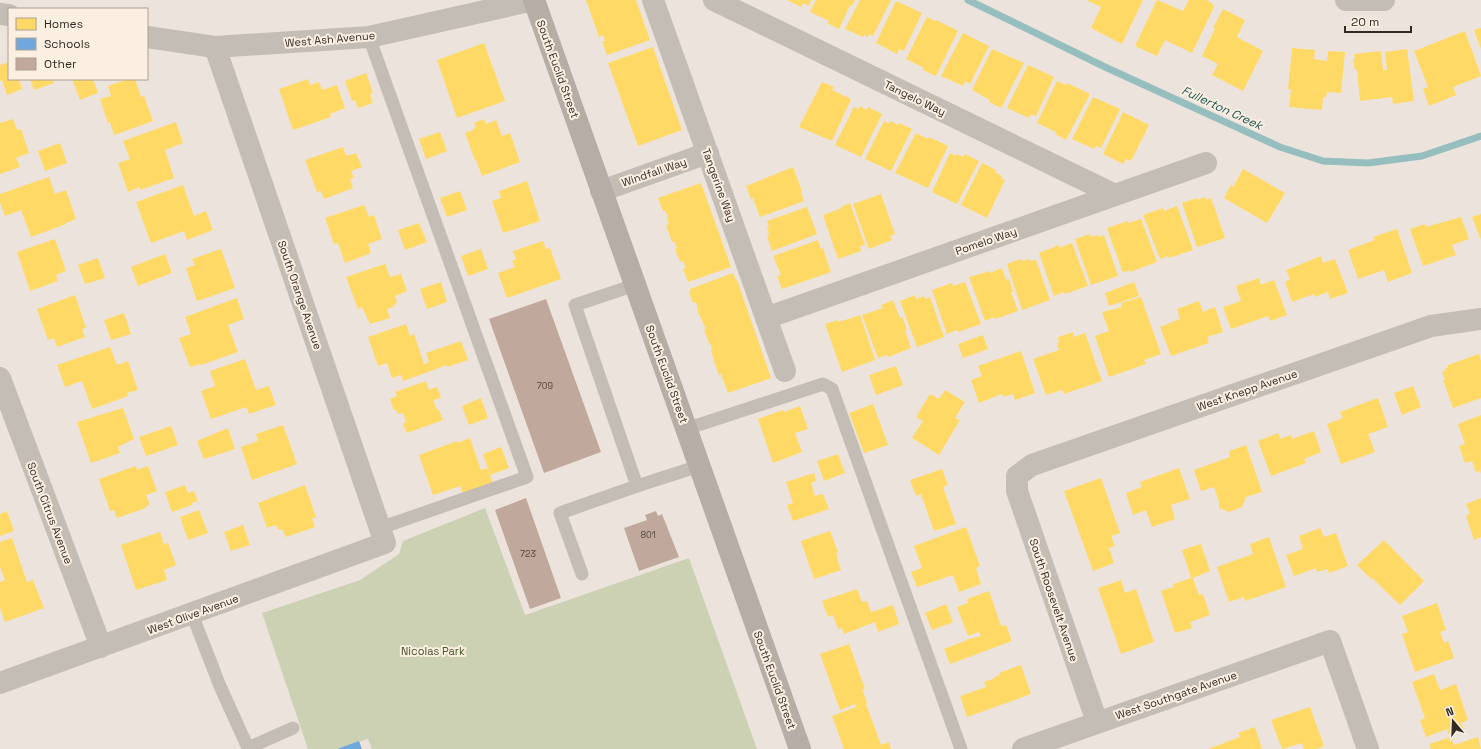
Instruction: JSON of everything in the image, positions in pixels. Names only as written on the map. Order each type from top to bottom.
[{"type":"main road","name":"South Euclid Street","points":[[534,0],[800,749]]},
{"type":"street","name":"West Ash Avenue","points":[[148,37],[215,47],[369,37],[534,0]]},
{"type":"street","name":"Tangerine Way","points":[[653,0],[785,370]]},
{"type":"street","name":"Tangelo Way","points":[[714,0],[1115,195]]},
{"type":"street","points":[[1346,0],[1384,0]]},
{"type":"street","name":"South Orange Avenue","points":[[215,47],[382,536]]},
{"type":"street","name":"Windfall Way","points":[[601,191],[708,153]]},
{"type":"street","name":"Pomelo Way","points":[[766,318],[1206,163]]},
{"type":"street","name":"West Knepp Avenue","points":[[1017,476],[1032,465],[1431,326],[1481,319]]},
{"type":"street","name":"South Citrus Avenue","points":[[2,390],[101,647]]},
{"type":"street","name":"South Roosevelt Avenue","points":[[1017,476],[1017,491],[1097,722]]},
{"type":"street","name":"West Olive Avenue","points":[[0,683],[192,614],[382,536]]},
{"type":"street","name":"West Southgate Avenue","points":[[1022,749],[1330,641],[1368,749]]},
{"type":"lane","points":[[369,37],[527,477],[382,536]]},
{"type":"lane","points":[[635,285],[575,305],[637,486]]},
{"type":"lane","points":[[686,429],[823,384],[832,389],[961,749]]},
{"type":"lane","points":[[582,574],[560,513],[699,466]]},
{"type":"lane","points":[[192,614],[220,686],[248,748],[293,728]]},
{"type":"green space","name":"Nicolas Park","points":[[485,508],[525,615],[689,558],[757,749],[372,749],[368,739],[336,749],[308,749],[262,613],[360,580],[399,554],[403,541]]},
{"type":"building: Homes","points":[[586,0],[636,0],[650,40],[607,55],[602,41],[605,41],[603,35],[599,37]]},
{"type":"building: Homes","points":[[787,0],[811,0],[809,6],[803,3],[801,7]]},
{"type":"building: Homes","points":[[816,0],[855,0],[852,6],[850,5],[839,29],[827,23],[829,21],[810,12]]},
{"type":"building: Homes","points":[[860,0],[891,0],[873,36],[869,34],[868,37],[864,35],[863,37],[845,29]]},
{"type":"building: Homes","points":[[1086,0],[1143,0],[1122,44],[1091,28],[1101,7]]},
{"type":"building: Homes","points":[[1157,0],[1183,11],[1189,0],[1206,0],[1212,3],[1214,7],[1192,53],[1165,40],[1157,56],[1135,46]]},
{"type":"building: Homes","points":[[896,1],[922,13],[904,51],[899,49],[897,54],[876,43]]},
{"type":"building: Homes","points":[[1223,9],[1245,20],[1237,37],[1263,51],[1243,91],[1212,75],[1218,64],[1202,56],[1215,29],[1213,28]]},
{"type":"building: Homes","points":[[927,17],[958,31],[936,76],[906,59]]},
{"type":"building: Homes","points":[[1481,28],[1481,49],[1474,30]]},
{"type":"building: Homes","points":[[1465,31],[1481,76],[1453,87],[1456,95],[1429,106],[1423,89],[1428,87],[1414,51]]},
{"type":"building: Homes","points":[[963,33],[989,46],[970,84],[965,81],[963,86],[941,76]]},
{"type":"building: Homes","points":[[484,43],[505,101],[457,118],[437,60]]},
{"type":"building: Homes","points":[[653,47],[682,130],[638,146],[608,63]]},
{"type":"building: Homes","points":[[1292,48],[1315,50],[1314,59],[1327,61],[1328,51],[1345,52],[1341,93],[1327,92],[1326,97],[1323,97],[1322,110],[1289,107],[1291,90],[1288,89]]},
{"type":"building: Homes","points":[[992,49],[1024,63],[1001,108],[989,102],[990,100],[972,90]]},
{"type":"building: Homes","points":[[1407,49],[1414,101],[1393,104],[1392,97],[1360,101],[1357,70],[1355,70],[1353,59],[1355,59],[1354,54],[1381,51],[1383,70],[1387,70],[1385,52]]},
{"type":"building: Homes","points":[[8,62],[8,80],[19,80],[22,89],[7,95],[2,80],[0,81],[0,65]]},
{"type":"building: Homes","points":[[1028,65],[1054,77],[1036,116],[1031,114],[1029,118],[1007,108]]},
{"type":"building: Homes","points":[[366,73],[373,93],[370,94],[373,103],[358,108],[355,100],[352,101],[345,81]]},
{"type":"building: Homes","points":[[308,79],[310,85],[319,82],[322,90],[337,85],[345,108],[330,114],[331,117],[293,130],[279,89]]},
{"type":"building: Homes","points":[[30,80],[52,80],[54,83],[34,90]]},
{"type":"building: Homes","points":[[72,80],[93,80],[98,93],[80,100]]},
{"type":"building: Homes","points":[[125,80],[135,80],[141,97],[144,96],[153,121],[114,135],[110,122],[108,123],[100,99],[111,96],[108,86]]},
{"type":"building: Homes","points":[[1057,81],[1066,85],[1067,83],[1090,94],[1066,140],[1055,134],[1056,132],[1037,123]]},
{"type":"building: Homes","points":[[822,82],[834,87],[832,90],[851,99],[832,141],[799,127]]},
{"type":"building: Homes","points":[[1093,97],[1120,109],[1101,148],[1096,146],[1094,149],[1072,139]]},
{"type":"building: Homes","points":[[860,106],[867,110],[868,107],[882,114],[861,157],[835,145],[854,107],[859,109]]},
{"type":"building: Homes","points":[[1123,112],[1149,125],[1131,161],[1126,159],[1123,164],[1103,154]]},
{"type":"building: Homes","points":[[13,119],[17,130],[21,129],[29,153],[16,158],[20,167],[0,174],[0,123]]},
{"type":"building: Homes","points":[[484,119],[486,124],[496,120],[502,136],[510,133],[520,162],[482,176],[465,133],[475,129],[474,128],[476,127],[474,123]]},
{"type":"building: Homes","points":[[884,121],[889,124],[890,121],[898,125],[899,123],[912,129],[891,171],[865,159]]},
{"type":"building: Homes","points":[[176,122],[183,143],[165,150],[174,178],[140,190],[139,187],[128,192],[118,163],[130,159],[123,141]]},
{"type":"building: Homes","points":[[440,132],[447,151],[426,159],[419,139]]},
{"type":"building: Homes","points":[[916,133],[948,146],[928,188],[895,173]]},
{"type":"building: Homes","points":[[60,143],[67,163],[45,171],[38,151]]},
{"type":"building: Homes","points":[[343,147],[346,156],[356,153],[362,167],[351,171],[354,178],[350,179],[353,188],[324,199],[321,191],[317,192],[305,160]]},
{"type":"building: Homes","points":[[950,153],[963,157],[965,154],[979,161],[957,204],[932,192]]},
{"type":"building: Homes","points":[[982,163],[996,170],[995,172],[1002,176],[1001,178],[1005,180],[987,218],[961,205]]},
{"type":"building: Homes","points":[[793,167],[804,201],[760,217],[753,198],[751,199],[746,186]]},
{"type":"building: Homes","points":[[1243,169],[1285,193],[1267,223],[1224,198],[1231,185],[1233,187]]},
{"type":"building: Homes","points":[[49,177],[55,194],[66,190],[76,219],[31,237],[21,210],[5,216],[0,202],[0,194]]},
{"type":"building: Homes","points":[[527,181],[540,221],[503,233],[492,201],[501,198],[499,191]]},
{"type":"building: Homes","points":[[701,183],[731,267],[688,282],[683,269],[686,268],[683,261],[680,262],[675,249],[677,248],[674,241],[672,242],[666,225],[669,224],[668,217],[665,211],[663,211],[658,198]]},
{"type":"building: Homes","points":[[183,185],[194,216],[206,211],[213,230],[187,240],[184,231],[151,243],[136,202]]},
{"type":"building: Homes","points":[[460,191],[467,210],[447,217],[440,198]]},
{"type":"building: Homes","points":[[881,194],[895,234],[890,236],[892,240],[869,249],[853,204]]},
{"type":"building: Homes","points":[[1205,197],[1206,200],[1211,198],[1225,238],[1197,247],[1182,203]]},
{"type":"building: Homes","points":[[850,203],[865,245],[860,246],[861,251],[838,259],[823,215],[842,208],[841,207]]},
{"type":"building: Homes","points":[[364,205],[369,217],[374,215],[382,239],[368,244],[371,253],[345,263],[338,243],[334,244],[325,218]]},
{"type":"building: Homes","points":[[1177,206],[1193,250],[1169,258],[1168,256],[1160,259],[1143,215],[1163,208],[1164,211]]},
{"type":"building: Homes","points":[[807,207],[817,234],[772,251],[767,236],[769,235],[767,227],[769,227],[767,221]]},
{"type":"building: Homes","points":[[1481,214],[1481,240],[1472,217]]},
{"type":"building: Homes","points":[[1461,217],[1469,239],[1452,245],[1456,255],[1423,266],[1410,229],[1425,224],[1426,227]]},
{"type":"building: Homes","points":[[1141,219],[1157,262],[1130,272],[1129,270],[1123,273],[1107,228],[1128,221],[1128,223]]},
{"type":"building: Homes","points":[[419,223],[427,242],[405,250],[398,230]]},
{"type":"building: Homes","points":[[1397,229],[1412,273],[1388,282],[1384,270],[1358,279],[1348,250],[1375,240],[1373,237]]},
{"type":"building: Homes","points":[[1090,234],[1091,237],[1098,235],[1099,237],[1104,235],[1118,276],[1091,285],[1075,239]]},
{"type":"building: Homes","points":[[55,239],[66,271],[56,275],[58,281],[30,291],[17,252]]},
{"type":"building: Homes","points":[[818,240],[821,249],[823,248],[831,272],[782,289],[777,276],[781,275],[773,256]]},
{"type":"building: Homes","points":[[543,241],[546,249],[550,248],[561,279],[507,298],[498,273],[515,267],[512,261],[516,259],[513,251]]},
{"type":"building: Homes","points":[[1072,243],[1088,286],[1054,296],[1039,253],[1059,245],[1059,248]]},
{"type":"building: Homes","points":[[221,249],[235,288],[197,301],[186,268],[195,265],[192,259]]},
{"type":"building: Homes","points":[[481,249],[488,269],[468,276],[461,256]]},
{"type":"building: Homes","points":[[165,254],[172,273],[138,286],[131,267]]},
{"type":"building: Homes","points":[[1321,256],[1323,263],[1335,259],[1348,293],[1330,299],[1328,292],[1315,297],[1314,294],[1292,302],[1285,282],[1290,279],[1286,270]]},
{"type":"building: Homes","points":[[98,258],[105,278],[85,284],[78,265]]},
{"type":"building: Homes","points":[[1021,259],[1022,261],[1030,259],[1031,261],[1036,260],[1050,300],[1022,310],[1007,264]]},
{"type":"building: Homes","points":[[385,264],[390,277],[401,274],[407,291],[395,296],[397,303],[394,304],[395,306],[387,309],[390,318],[370,324],[362,307],[358,309],[346,277]]},
{"type":"building: Homes","points":[[1002,268],[1006,280],[1009,279],[1013,292],[1011,292],[1018,311],[995,319],[994,317],[985,321],[969,277],[990,271],[990,273]]},
{"type":"building: Homes","points":[[733,273],[737,280],[771,378],[728,393],[721,374],[719,375],[715,364],[712,349],[704,330],[706,329],[697,310],[696,302],[693,303],[689,292],[691,291],[690,289]]},
{"type":"building: Homes","points":[[1259,278],[1261,285],[1274,280],[1287,315],[1270,321],[1268,316],[1231,329],[1223,307],[1241,301],[1236,286]]},
{"type":"building: Homes","points":[[441,282],[447,302],[427,309],[420,289]]},
{"type":"building: Homes","points":[[965,282],[981,324],[947,334],[932,290],[952,283],[953,286]]},
{"type":"building: Homes","points":[[1134,282],[1139,296],[1109,306],[1105,293]]},
{"type":"building: Homes","points":[[75,295],[86,328],[82,329],[85,337],[57,347],[54,338],[48,340],[37,309]]},
{"type":"building: Homes","points":[[915,295],[916,299],[924,296],[925,299],[930,297],[944,337],[917,347],[900,301]]},
{"type":"building: Homes","points":[[1141,297],[1161,354],[1144,360],[1146,364],[1109,377],[1095,336],[1109,331],[1102,312],[1122,307],[1121,303]]},
{"type":"building: Homes","points":[[237,298],[244,319],[228,325],[238,352],[201,365],[190,367],[179,338],[191,334],[185,317]]},
{"type":"building: Homes","points":[[893,300],[900,318],[902,317],[907,329],[905,330],[911,348],[888,357],[887,355],[878,358],[862,315],[883,308],[881,305]]},
{"type":"building: Homes","points":[[1199,301],[1203,312],[1215,307],[1223,332],[1207,337],[1209,343],[1171,356],[1160,327],[1180,319],[1177,309]]},
{"type":"building: Homes","points":[[124,313],[131,334],[111,340],[104,320]]},
{"type":"building: Homes","points":[[860,315],[875,360],[842,372],[825,324],[838,320],[839,322]]},
{"type":"building: Homes","points":[[406,324],[410,336],[414,334],[424,364],[429,362],[426,353],[461,341],[468,360],[447,367],[447,365],[403,381],[401,375],[392,378],[387,363],[378,366],[368,337]]},
{"type":"building: Homes","points":[[1073,332],[1074,337],[1085,333],[1102,381],[1064,394],[1062,390],[1046,395],[1033,359],[1059,350],[1057,343],[1059,342],[1058,337]]},
{"type":"building: Homes","points":[[983,335],[988,349],[963,358],[958,344]]},
{"type":"building: Homes","points":[[110,347],[117,365],[128,361],[138,390],[127,393],[128,396],[92,409],[82,381],[65,387],[57,365]]},
{"type":"building: Homes","points":[[1021,351],[1035,393],[1015,400],[1013,394],[1003,397],[1002,394],[979,403],[971,380],[982,376],[978,366]]},
{"type":"building: Homes","points":[[1479,354],[1481,361],[1481,398],[1453,408],[1443,380],[1445,379],[1442,372],[1446,370],[1445,368],[1448,367],[1448,365]]},
{"type":"building: Homes","points":[[245,359],[256,390],[269,386],[276,405],[249,414],[246,407],[211,419],[201,391],[215,386],[210,371]]},
{"type":"building: Homes","points":[[896,366],[903,385],[876,395],[869,375]]},
{"type":"building: Homes","points":[[426,381],[429,390],[437,387],[441,398],[433,400],[443,420],[407,433],[403,424],[406,422],[403,413],[398,414],[396,410],[394,410],[390,399],[397,396],[395,392]]},
{"type":"building: Homes","points":[[1413,386],[1421,407],[1402,415],[1394,393]]},
{"type":"building: Homes","points":[[945,390],[965,402],[955,418],[960,420],[939,455],[912,438],[923,421],[916,417],[930,394],[939,399]]},
{"type":"building: Homes","points":[[481,398],[488,418],[469,425],[462,406]]},
{"type":"building: Homes","points":[[1378,398],[1388,427],[1368,434],[1375,452],[1341,464],[1327,424],[1343,418],[1340,412]]},
{"type":"building: Homes","points":[[873,404],[888,445],[864,453],[849,413]]},
{"type":"building: Homes","points":[[800,406],[808,429],[795,433],[802,452],[773,463],[758,419],[783,410],[784,412]]},
{"type":"building: Homes","points":[[123,408],[134,439],[118,447],[120,453],[91,463],[77,422]]},
{"type":"building: Homes","points":[[1481,415],[1481,474],[1480,471],[1476,472],[1472,461],[1465,463],[1459,446],[1465,444],[1458,424]]},
{"type":"building: Homes","points":[[283,425],[297,464],[252,480],[241,447],[258,441],[256,434]]},
{"type":"building: Homes","points":[[171,426],[178,445],[146,456],[139,437]]},
{"type":"building: Homes","points":[[228,428],[235,449],[204,459],[197,441]]},
{"type":"building: Homes","points":[[1314,431],[1321,452],[1304,459],[1306,463],[1271,476],[1258,441],[1278,433],[1280,439],[1291,435],[1292,439]]},
{"type":"building: Homes","points":[[470,438],[481,470],[487,468],[493,483],[463,494],[460,486],[433,495],[419,455],[457,441],[457,443]]},
{"type":"building: Homes","points":[[1246,445],[1262,492],[1246,497],[1242,507],[1229,512],[1219,508],[1219,502],[1214,487],[1201,491],[1194,470],[1230,457],[1229,451]]},
{"type":"building: Homes","points":[[501,447],[509,468],[490,475],[483,454]]},
{"type":"building: Homes","points":[[838,454],[845,473],[824,481],[817,461]]},
{"type":"building: Homes","points":[[136,466],[137,470],[148,466],[157,491],[146,495],[150,505],[146,506],[146,508],[117,518],[114,510],[110,511],[99,479]]},
{"type":"building: Homes","points":[[1179,468],[1190,499],[1171,505],[1175,519],[1152,527],[1146,510],[1133,515],[1126,493],[1142,487],[1140,482]]},
{"type":"building: Homes","points":[[942,469],[948,485],[943,487],[956,524],[934,531],[921,494],[916,496],[910,480]]},
{"type":"building: Homes","points":[[814,473],[816,481],[811,483],[815,496],[823,494],[829,509],[793,521],[787,505],[793,503],[786,482]]},
{"type":"building: Homes","points":[[1101,478],[1120,533],[1111,536],[1115,546],[1109,548],[1114,563],[1093,571],[1064,491]]},
{"type":"building: Homes","points":[[185,485],[188,493],[194,491],[198,501],[192,503],[192,505],[172,512],[165,492]]},
{"type":"building: Homes","points":[[305,485],[316,517],[312,519],[315,527],[286,537],[282,529],[278,530],[276,525],[267,528],[258,503]]},
{"type":"building: Homes","points":[[1481,498],[1481,537],[1474,540],[1466,516],[1470,514],[1466,504]]},
{"type":"building: Homes","points":[[199,510],[208,533],[188,540],[180,517]]},
{"type":"building: Homes","points":[[7,511],[14,531],[0,536],[0,514]]},
{"type":"building: Homes","points":[[243,525],[250,545],[231,551],[224,532]]},
{"type":"building: Homes","points":[[966,527],[980,566],[976,568],[981,584],[959,592],[953,575],[917,587],[911,572],[922,568],[914,546]]},
{"type":"building: Homes","points":[[1320,528],[1324,537],[1336,533],[1348,566],[1329,573],[1327,569],[1317,572],[1316,568],[1294,576],[1286,555],[1303,549],[1299,536]]},
{"type":"building: Homes","points":[[830,531],[838,552],[836,553],[841,570],[814,579],[801,541]]},
{"type":"building: Homes","points":[[160,532],[164,544],[168,543],[176,565],[164,570],[167,580],[136,590],[121,545]]},
{"type":"building: Homes","points":[[1269,537],[1286,587],[1245,601],[1244,597],[1229,602],[1217,567],[1253,554],[1250,544]]},
{"type":"building: Homes","points":[[12,538],[27,582],[33,580],[44,608],[5,622],[0,608],[0,582],[5,580],[0,567],[0,542]]},
{"type":"building: Homes","points":[[1384,540],[1424,581],[1400,605],[1357,565]]},
{"type":"building: Homes","points":[[1201,544],[1210,571],[1193,578],[1199,595],[1203,594],[1210,615],[1190,622],[1192,628],[1175,633],[1161,591],[1174,587],[1173,584],[1191,578],[1182,550]]},
{"type":"building: Homes","points":[[1121,580],[1125,593],[1136,589],[1154,642],[1121,654],[1098,588]]},
{"type":"building: Homes","points":[[857,589],[862,602],[867,601],[871,612],[893,605],[899,624],[878,632],[875,622],[844,634],[842,628],[838,629],[833,615],[828,617],[822,601]]},
{"type":"building: Homes","points":[[989,591],[1001,626],[1006,625],[1012,641],[950,664],[944,649],[965,640],[981,636],[979,632],[968,636],[957,607],[968,603],[967,599]]},
{"type":"building: Homes","points":[[1437,603],[1446,630],[1440,632],[1444,643],[1448,641],[1454,658],[1415,672],[1402,634],[1408,632],[1402,616]]},
{"type":"building: Homes","points":[[946,604],[953,622],[932,630],[925,613]]},
{"type":"building: Homes","points":[[849,644],[865,689],[862,689],[867,703],[866,704],[881,745],[889,742],[891,749],[844,749],[832,716],[856,707],[855,704],[840,710],[820,654]]},
{"type":"building: Homes","points":[[1021,665],[1031,694],[967,717],[960,696],[986,687],[984,682],[1000,675],[999,673]]},
{"type":"building: Homes","points":[[1434,674],[1440,690],[1456,684],[1468,720],[1461,723],[1464,729],[1448,734],[1447,729],[1426,737],[1420,720],[1425,718],[1412,682]]},
{"type":"building: Homes","points":[[1310,707],[1324,746],[1316,749],[1304,749],[1302,743],[1282,749],[1271,720]]},
{"type":"building: Homes","points":[[1255,727],[1262,749],[1208,749],[1240,737],[1238,733]]},
{"type":"building: Homes","points":[[1451,737],[1454,745],[1478,737],[1481,749],[1431,749],[1429,744]]},
{"type":"building: Schools","points":[[359,741],[362,749],[337,749]]},
{"type":"building: Other","points":[[546,299],[601,452],[544,473],[489,319]]},
{"type":"building: Other","points":[[526,498],[561,598],[530,609],[495,510]]},
{"type":"building: Other","points":[[656,511],[658,516],[662,514],[679,557],[639,571],[624,528],[647,520],[645,515]]},
{"type":"waterway","name":"Fullerton Creek","points":[[968,0],[1105,67],[1280,147],[1323,161],[1368,163],[1422,156],[1481,136]]}]
